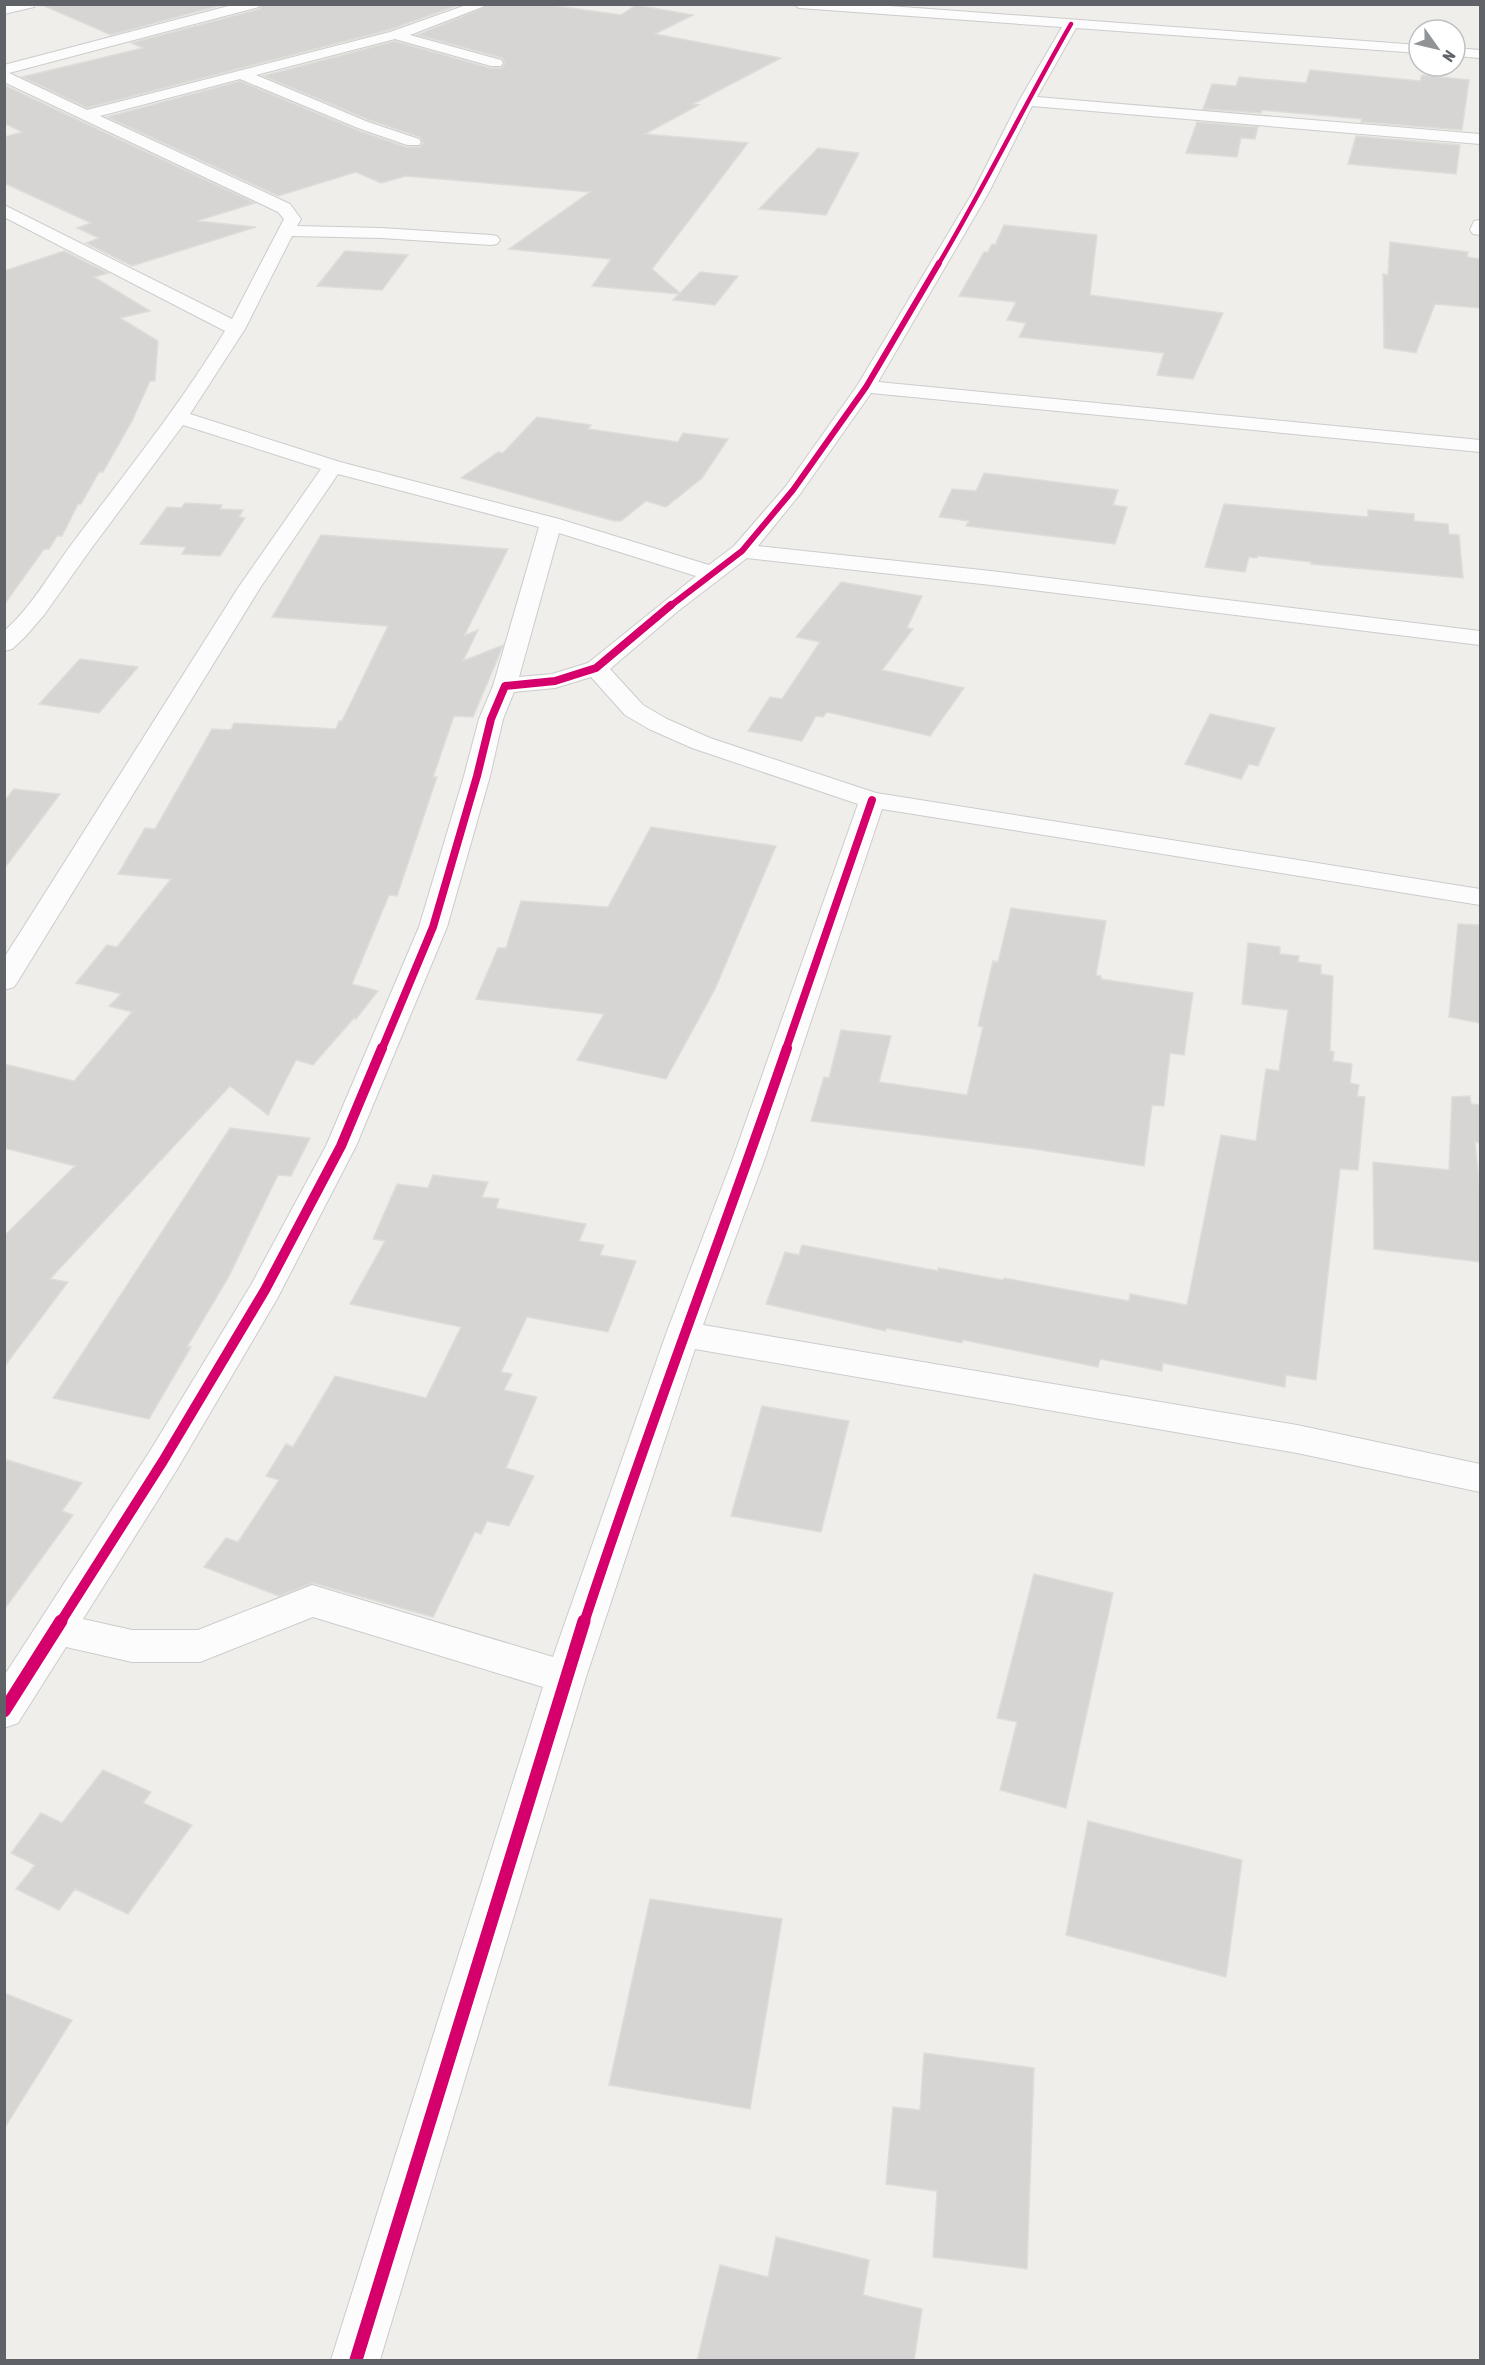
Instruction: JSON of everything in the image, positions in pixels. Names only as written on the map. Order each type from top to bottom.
[{"type":"street","points":[[4,10],[29,4]]},
{"type":"street","points":[[4,70],[254,4]]},
{"type":"street","points":[[88,114],[395,35],[484,4]]},
{"type":"street","points":[[799,4],[1407,48]]},
{"type":"street","points":[[174,8],[202,18]]},
{"type":"street","points":[[505,686],[555,681],[596,668],[670,606],[742,551],[793,490],[866,387],[981,192],[1027,101],[1071,24]]},
{"type":"street","points":[[395,35],[495,63]]},
{"type":"street","points":[[242,75],[363,125],[413,142]]},
{"type":"street","points":[[4,76],[284,208],[293,219],[236,329],[178,417],[75,555],[45,602],[17,634],[4,644]]},
{"type":"street","points":[[1027,101],[1480,139]]},
{"type":"street","points":[[4,210],[236,329]]},
{"type":"street","points":[[4,232],[31,224]]},
{"type":"street","points":[[285,231],[381,233],[491,240]]},
{"type":"street","points":[[866,387],[1480,446]]},
{"type":"street","points":[[178,417],[333,466],[551,524],[714,574]]},
{"type":"street","points":[[4,981],[249,588],[333,466]]},
{"type":"street","points":[[4,1711],[163,1461],[265,1290],[341,1146],[433,927],[477,776],[491,719],[505,686],[551,524]]},
{"type":"street","points":[[742,551],[1480,638]]},
{"type":"street","points":[[596,668],[634,710],[658,724],[700,743],[872,800],[1480,897]]},
{"type":"street","points":[[356,2361],[566,1677],[683,1334],[749,1158],[872,800]]},
{"type":"street","points":[[683,1334],[1297,1439],[1480,1478]]},
{"type":"street","points":[[57,1629],[132,1646],[200,1646],[312,1601],[566,1677]]},
{"type":"building","points":[[40,4],[225,4],[111,35]]},
{"type":"building","points":[[262,4],[461,4],[389,30],[87,108],[22,77],[143,48],[131,43],[260,9]]},
{"type":"building","points":[[492,4],[542,4],[621,15],[636,5],[693,15],[655,34],[781,58],[693,104],[699,105],[645,134],[748,143],[652,269],[680,293],[700,272],[738,276],[715,305],[673,300],[679,294],[592,286],[611,259],[509,249],[590,192],[406,176],[381,183],[356,172],[278,196],[107,117],[240,81],[357,130],[406,147],[419,147],[423,143],[420,137],[369,120],[263,76],[395,41],[490,68],[501,68],[505,64],[502,58],[417,35]]},
{"type":"building","points":[[1310,70],[1420,81],[1421,78],[1469,80],[1462,130],[1361,122],[1362,119],[1262,110],[1261,113],[1203,109],[1212,84],[1236,86],[1239,77],[1306,83]]},
{"type":"building","points":[[4,85],[255,203],[197,221],[256,227],[132,266],[86,243],[99,238],[77,228],[91,223],[4,183],[4,137],[22,132],[4,123]]},
{"type":"building","points":[[1197,122],[1258,127],[1255,139],[1241,138],[1237,157],[1186,153]]},
{"type":"building","points":[[1356,136],[1460,145],[1456,174],[1348,164]]},
{"type":"building","points":[[818,148],[859,153],[826,215],[759,209]]},
{"type":"building","points":[[1004,225],[1097,235],[1090,295],[1223,313],[1193,379],[1157,375],[1164,353],[1019,337],[1026,323],[1007,320],[1016,302],[959,296],[984,252],[988,252],[992,244],[995,245]]},
{"type":"building","points":[[1390,242],[1468,252],[1467,257],[1480,259],[1480,308],[1435,304],[1416,353],[1384,348],[1383,274],[1388,275]]},
{"type":"building","points":[[64,251],[108,273],[94,277],[150,311],[120,318],[158,341],[155,381],[150,381],[132,421],[103,472],[99,472],[81,504],[78,504],[62,536],[57,536],[49,549],[44,549],[4,605],[4,271]]},
{"type":"building","points":[[345,251],[408,255],[382,290],[317,286]]},
{"type":"building","points":[[537,417],[591,425],[588,429],[678,442],[683,433],[728,439],[702,478],[666,507],[646,501],[621,521],[614,521],[461,478],[498,452],[503,453]]},
{"type":"building","points":[[984,473],[1118,490],[1113,505],[1127,507],[1115,544],[966,526],[969,521],[939,517],[952,489],[976,491]]},
{"type":"building","points":[[185,503],[222,505],[220,509],[243,510],[239,517],[245,518],[220,556],[182,554],[186,547],[140,544],[167,507],[181,508]]},
{"type":"building","points":[[1224,504],[1368,517],[1368,510],[1414,514],[1414,521],[1448,524],[1449,534],[1459,535],[1463,578],[1311,564],[1311,562],[1258,556],[1257,558],[1249,557],[1245,572],[1205,567]]},
{"type":"building","points":[[321,535],[508,549],[464,636],[478,630],[463,661],[503,645],[473,717],[454,716],[433,777],[437,777],[397,896],[389,895],[352,984],[378,991],[356,1019],[354,1018],[313,1065],[296,1060],[268,1115],[230,1086],[50,1279],[68,1282],[4,1367],[4,1236],[75,1166],[4,1148],[4,1064],[74,1081],[132,1012],[109,1006],[121,994],[76,983],[107,945],[117,947],[171,879],[118,874],[145,828],[155,829],[212,729],[231,730],[234,723],[336,729],[339,721],[342,721],[388,626],[272,617]]},
{"type":"building","points":[[841,582],[922,596],[907,628],[913,629],[882,670],[964,688],[930,736],[827,712],[823,717],[816,716],[802,741],[748,731],[770,697],[782,699],[820,642],[796,637]]},
{"type":"building","points":[[80,659],[138,667],[99,713],[39,704]]},
{"type":"building","points":[[1210,714],[1275,728],[1258,766],[1249,764],[1241,779],[1185,764]]},
{"type":"building","points":[[14,789],[60,794],[4,869],[4,801]]},
{"type":"building","points":[[651,827],[776,846],[715,989],[666,1079],[577,1060],[604,1014],[476,999],[498,948],[506,948],[521,901],[608,907]]},
{"type":"building","points":[[1011,908],[1106,921],[1096,975],[1101,976],[1101,979],[1193,993],[1184,1055],[1170,1053],[1164,1106],[1152,1105],[1144,1166],[1034,1149],[811,1121],[824,1077],[829,1078],[841,1030],[891,1036],[879,1082],[967,1095],[983,1027],[978,1026],[993,961],[998,962]]},
{"type":"building","points":[[1458,924],[1480,925],[1480,1023],[1449,1017]]},
{"type":"building","points":[[1248,943],[1280,947],[1280,954],[1299,956],[1298,962],[1321,965],[1321,974],[1333,976],[1330,1051],[1334,1052],[1333,1061],[1352,1064],[1350,1083],[1359,1085],[1357,1096],[1365,1097],[1358,1170],[1340,1169],[1316,1380],[1286,1375],[1285,1387],[1163,1363],[1162,1371],[1100,1359],[1098,1367],[963,1340],[962,1343],[886,1328],[886,1331],[766,1304],[785,1252],[799,1255],[802,1245],[938,1271],[938,1268],[1003,1280],[1004,1278],[1129,1301],[1130,1294],[1187,1305],[1221,1135],[1256,1141],[1266,1069],[1279,1071],[1288,1010],[1242,1004]]},
{"type":"building","points":[[1470,1096],[1471,1104],[1480,1105],[1480,1143],[1475,1142],[1480,1191],[1480,1262],[1374,1249],[1373,1162],[1449,1170],[1452,1097]]},
{"type":"building","points":[[230,1128],[310,1138],[291,1176],[278,1175],[228,1278],[187,1347],[191,1347],[149,1419],[53,1398]]},
{"type":"building","points":[[433,1175],[488,1182],[482,1197],[499,1199],[496,1208],[586,1224],[579,1241],[604,1245],[600,1255],[636,1261],[608,1332],[527,1317],[501,1372],[512,1374],[504,1390],[537,1397],[506,1468],[534,1476],[509,1526],[487,1521],[481,1534],[475,1532],[433,1617],[313,1583],[279,1596],[204,1567],[226,1538],[238,1542],[279,1480],[266,1476],[286,1444],[293,1447],[335,1376],[426,1398],[461,1327],[350,1304],[385,1241],[373,1239],[397,1184],[428,1188]]},
{"type":"building","points":[[762,1406],[849,1421],[821,1532],[731,1516]]},
{"type":"building","points":[[4,1459],[82,1483],[62,1511],[73,1515],[4,1610]]},
{"type":"building","points":[[1034,1574],[1113,1593],[1066,1808],[1000,1790],[1017,1722],[997,1718]]},
{"type":"building","points":[[103,1770],[151,1792],[143,1803],[192,1825],[128,1914],[75,1889],[59,1910],[16,1889],[35,1865],[11,1853],[41,1813],[62,1823]]},
{"type":"building","points":[[1088,1821],[1242,1860],[1226,1977],[1066,1935]]},
{"type":"building","points":[[650,1899],[782,1919],[750,2109],[609,2085]]},
{"type":"building","points":[[4,1993],[72,2020],[4,2129]]},
{"type":"building","points":[[924,2053],[1034,2068],[1027,2269],[933,2257],[937,2191],[886,2184],[893,2107],[920,2110]]},
{"type":"building","points":[[776,2237],[869,2260],[863,2295],[922,2309],[914,2361],[697,2361],[720,2265],[768,2277]]},
{"type":"cycle path","points":[[4,1711],[163,1461],[265,1290],[341,1146],[433,927],[477,776],[491,719],[505,686],[555,681],[596,668],[670,606],[742,551],[793,490],[866,387],[981,192],[1027,101],[1071,24]]},
{"type":"cycle path","points":[[356,2360],[566,1677],[608,1549],[683,1334],[749,1158],[872,800]]}]
